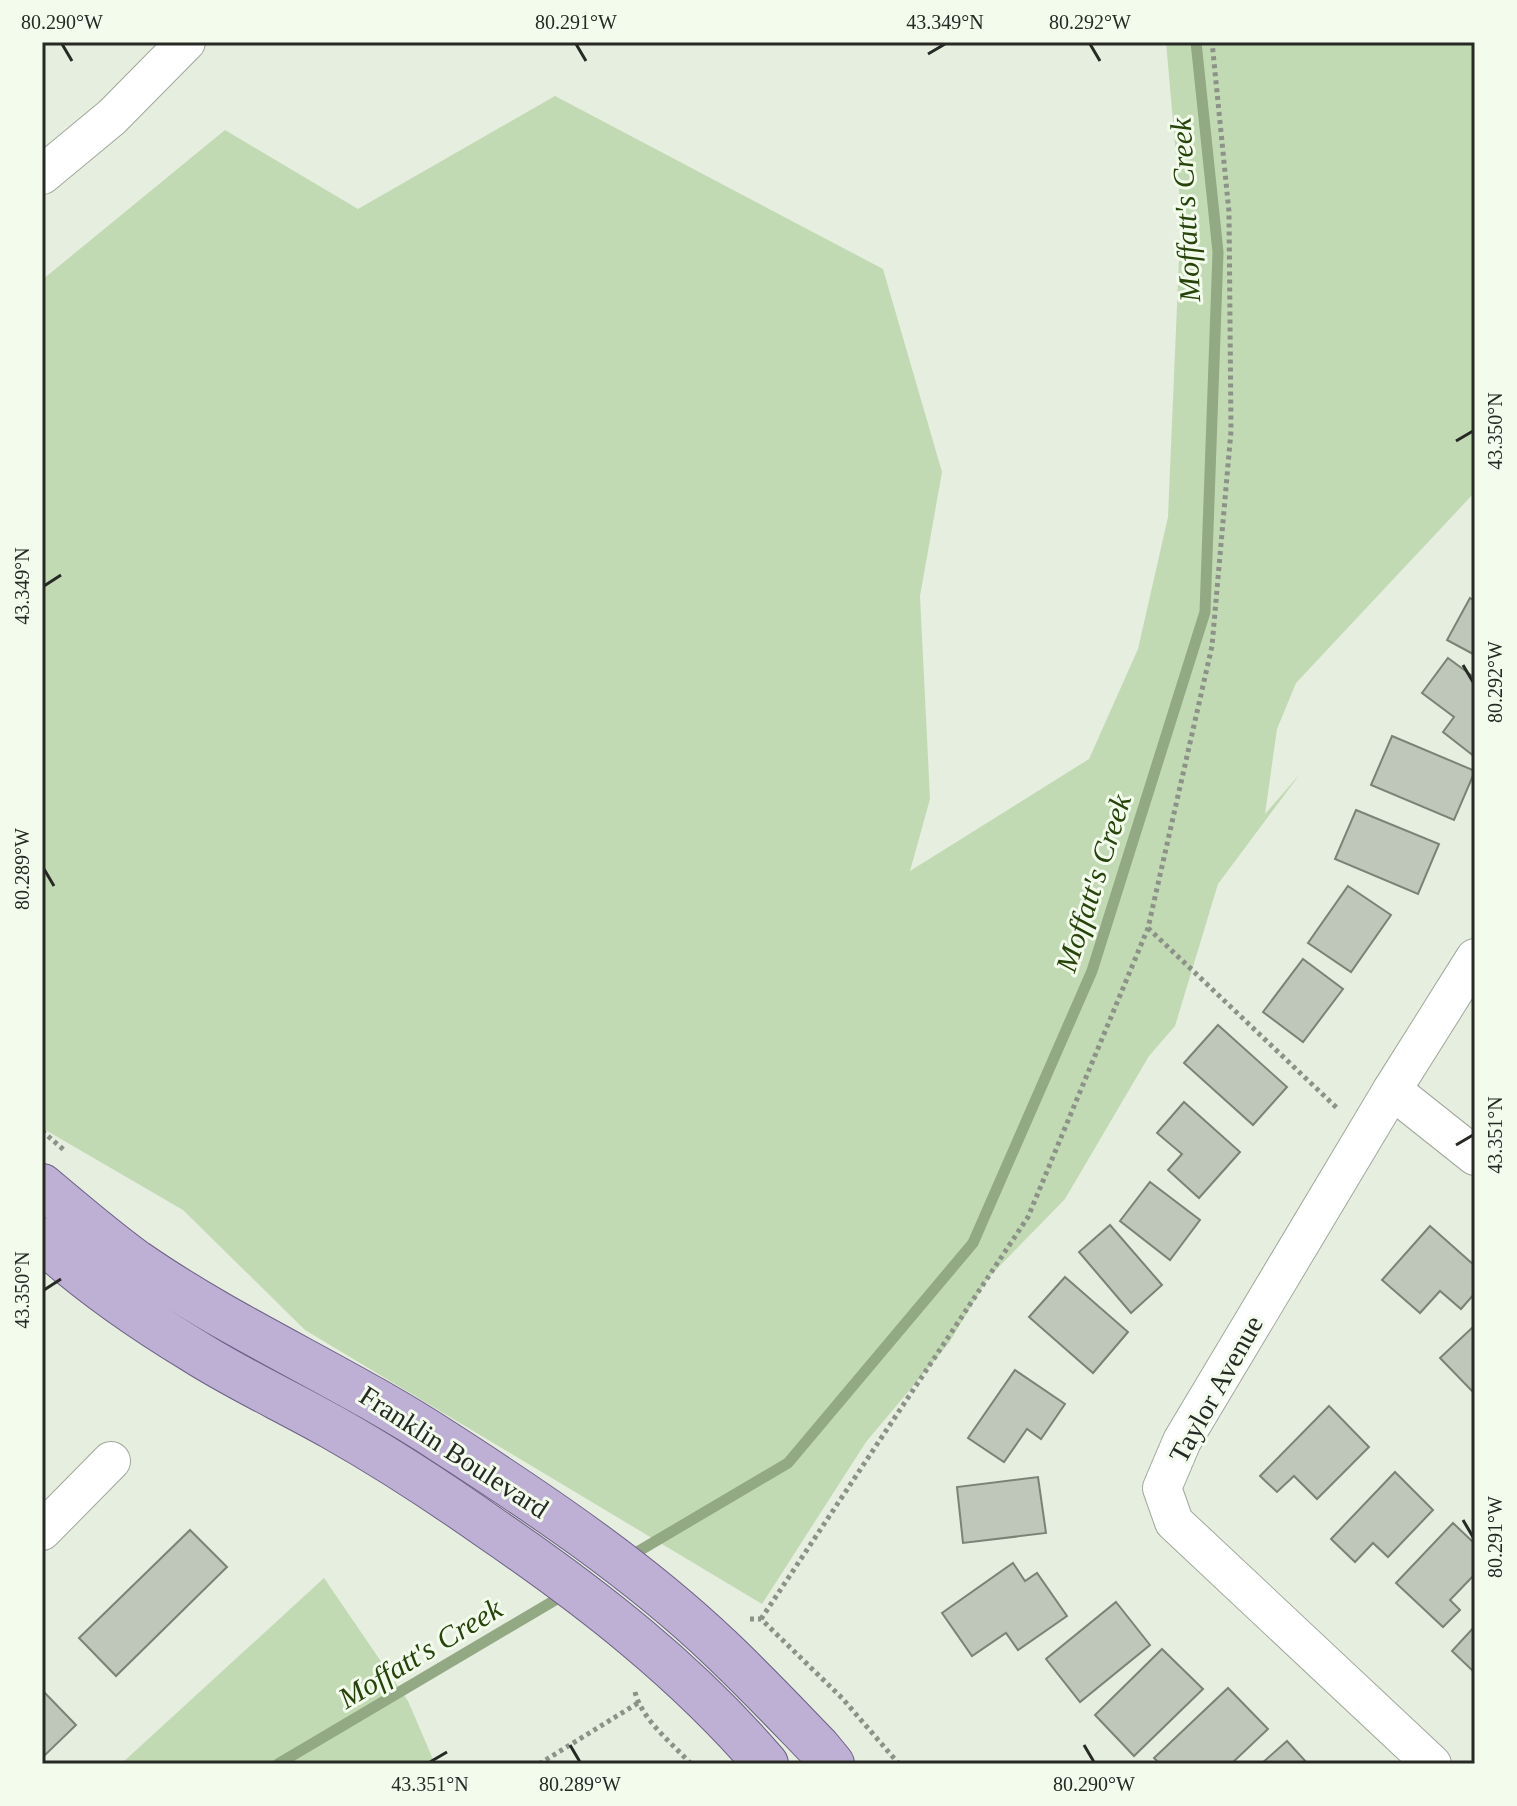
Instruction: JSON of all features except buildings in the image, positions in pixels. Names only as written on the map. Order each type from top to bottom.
[{"type":"main road","name":"Franklin Boulevard","points":[[42,1186],[137,1262],[214,1310],[338,1377],[444,1441],[574,1531],[657,1593],[719,1647],[832,1764]]},
{"type":"main road","name":"Franklin Boulevard","points":[[42,1240],[64,1261],[193,1351],[333,1427],[535,1558],[619,1620],[680,1674],[766,1764]]},
{"type":"street","points":[[42,175],[112,117],[186,42]]},
{"type":"street","name":"Taylor Avenue","points":[[1432,1764],[1174,1522],[1162,1488],[1182,1441],[1392,1090],[1475,958]]},
{"type":"street","points":[[1392,1090],[1475,1156]]},
{"type":"street","points":[[42,1531],[111,1461]]},
{"type":"path","points":[[899,1764],[842,1698],[761,1619],[1028,1217],[1148,928],[1212,646],[1231,431],[1229,212],[1212,42]]},
{"type":"path","points":[[1148,928],[1366,1134]]},
{"type":"path","points":[[634,1688],[638,1703],[691,1764]]},
{"type":"path","points":[[539,1764],[638,1703]]},
{"type":"green space","points":[[1166,42],[1475,42],[1475,492],[1296,683],[1277,729],[1265,814],[1300,774],[1218,884],[1175,1026],[1149,1056],[1065,1199],[988,1278],[949,1343],[866,1442],[762,1604],[305,1330],[183,1210],[42,1128],[42,280],[225,130],[358,209],[555,96],[883,269],[942,472],[920,596],[930,799],[910,871],[1089,759],[1138,649],[1168,517],[1181,212]]},
{"type":"green space","points":[[324,1578],[408,1701],[435,1764],[121,1764]]},
{"type":"waterway","name":"Moffatt's Creek","points":[[627,1558],[788,1463],[973,1243],[1092,971],[1205,612],[1218,252],[1196,42]]},
{"type":"waterway","name":"Moffatt's Creek","points":[[278,1764],[567,1593]]}]
